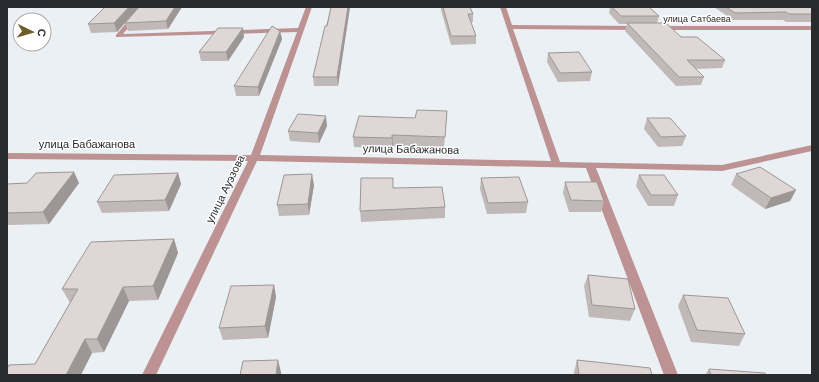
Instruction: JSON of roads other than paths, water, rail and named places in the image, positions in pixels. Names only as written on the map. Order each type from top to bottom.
[{"type":"street","points":[[143,7],[118,36],[300,30]]},
{"type":"street","name":"улица Ауэзова","points":[[149,375],[254,158],[309,7]]},
{"type":"street","points":[[503,7],[556,164]]},
{"type":"street","points":[[510,27],[645,28]]},
{"type":"street","name":"улица Сатбаева","points":[[653,28],[812,28]]},
{"type":"street","name":"улица Бабажанова","points":[[7,156],[167,156],[722,168],[812,148]]},
{"type":"street","points":[[590,165],[671,375]]}]
